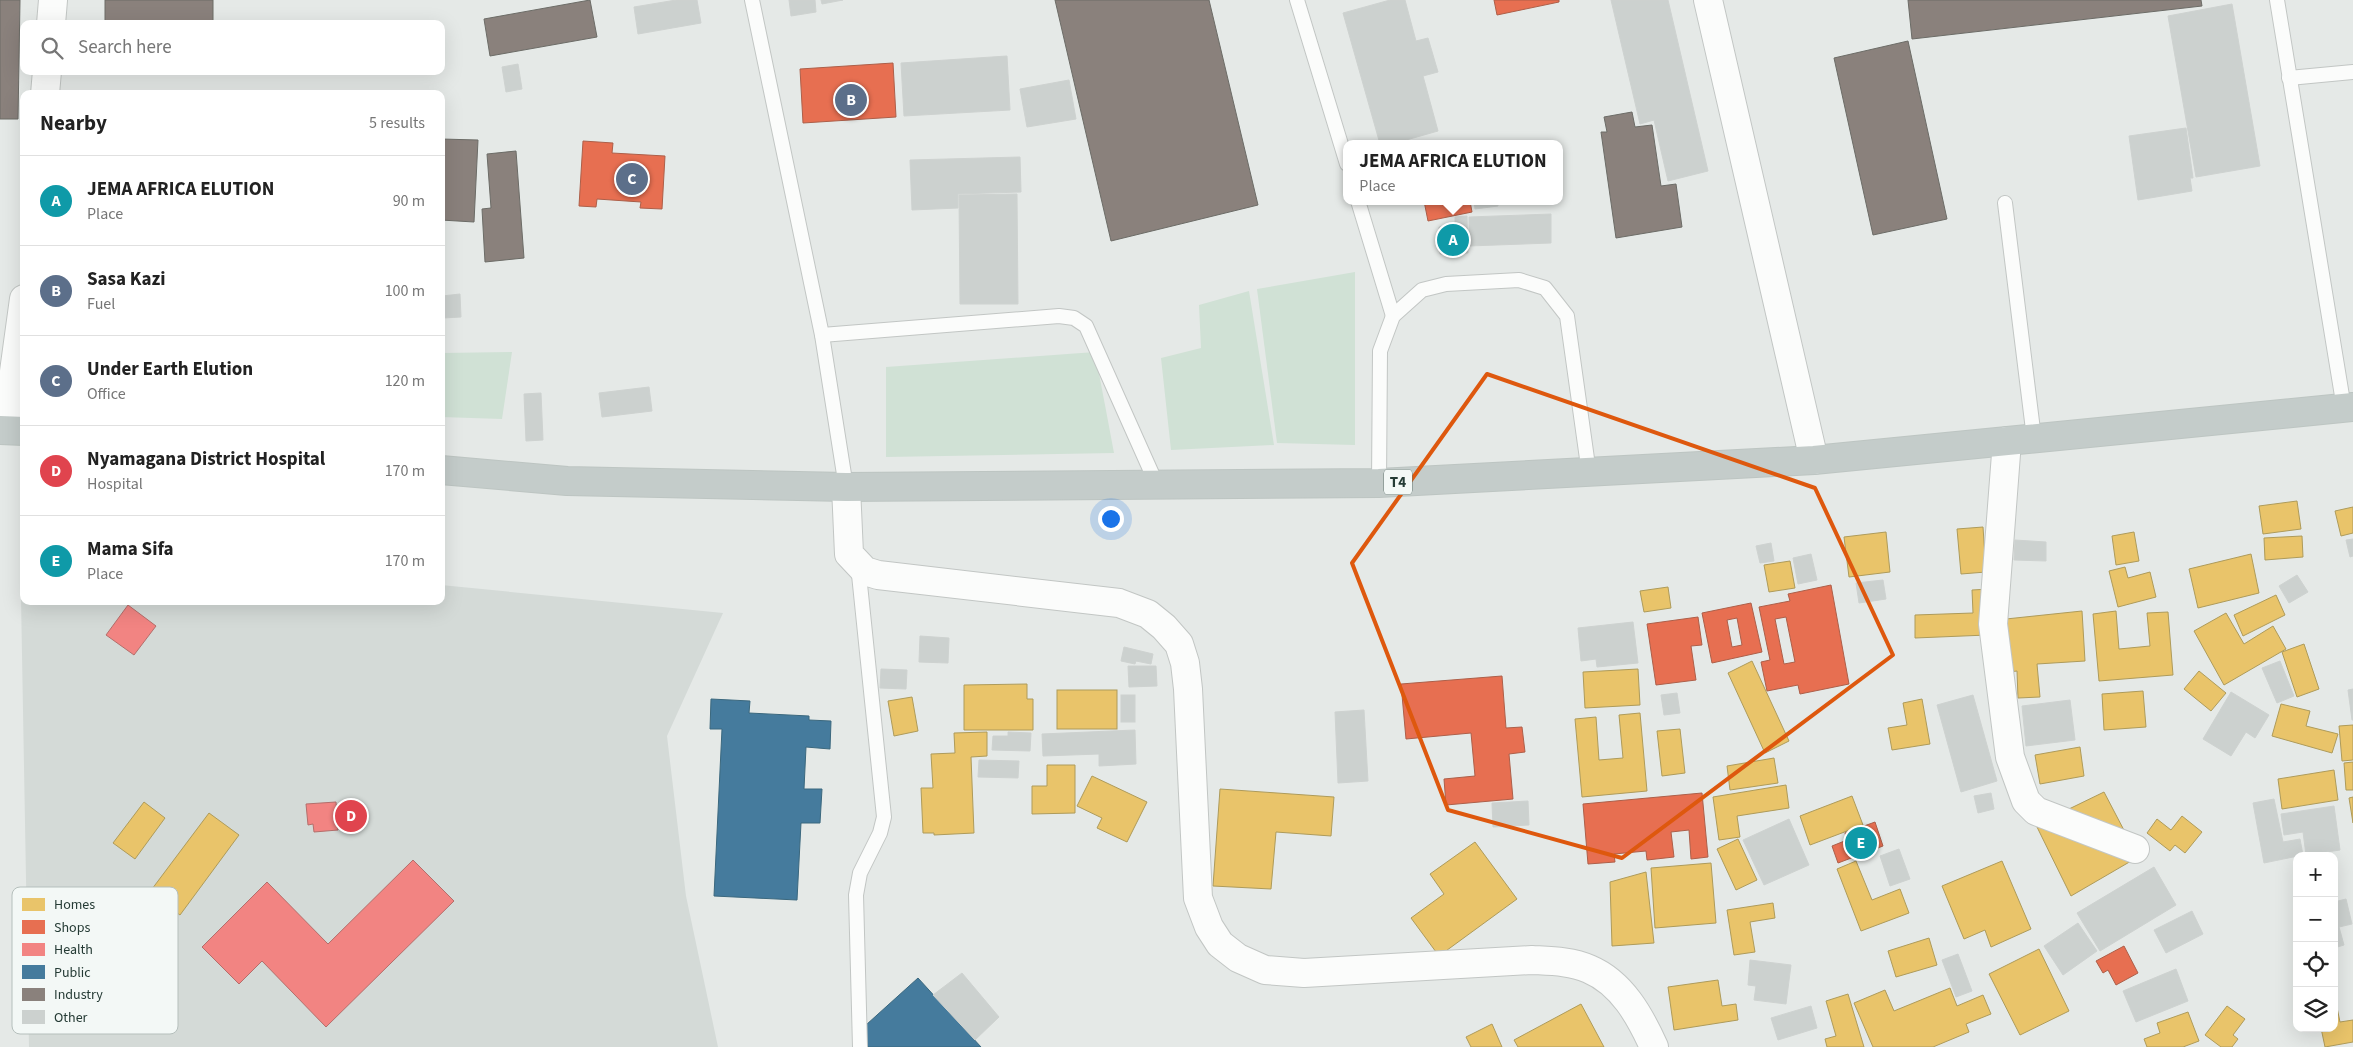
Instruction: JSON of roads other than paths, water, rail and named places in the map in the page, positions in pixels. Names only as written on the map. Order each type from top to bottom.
[{"type":"highway","name":"T4","points":[[445,470],[567,482],[846,487],[1379,483],[1814,460],[2348,407]]},
{"type":"street","points":[[51,20],[53,0]]},
{"type":"street","points":[[1708,0],[1814,460]]},
{"type":"street","points":[[45,90],[47,75]]},
{"type":"street","points":[[10,430],[20,336]]},
{"type":"street","points":[[2008,441],[1993,624],[2010,757],[2026,801],[2036,811],[2135,849]]},
{"type":"street","points":[[846,487],[849,554],[865,571],[878,575],[1119,603],[1148,614],[1164,627],[1179,644],[1188,689],[1198,898],[1209,927],[1220,944],[1238,958],[1265,970],[1304,973],[1532,960],[1567,963],[1589,969],[1610,981],[1628,1000],[1654,1047]]},
{"type":"lane","points":[[752,0],[822,335],[846,487]]},
{"type":"lane","points":[[1297,0],[1343,151]]},
{"type":"lane","points":[[2277,0],[2289,78],[2348,407]]},
{"type":"lane","points":[[2289,78],[2353,72]]},
{"type":"lane","points":[[2005,203],[2034,438]]},
{"type":"lane","points":[[1359,205],[1393,316]]},
{"type":"lane","points":[[1379,483],[1380,352],[1393,316],[1422,290],[1446,284],[1519,280],[1546,288],[1567,316],[1589,473]]},
{"type":"lane","points":[[822,335],[1059,316],[1074,318],[1086,326],[1157,485]]},
{"type":"lane","points":[[858,565],[884,817],[880,833],[860,873],[856,895],[860,1047]]},
{"type":"place","name":"Sasa Kazi","points":[[851,100]]},
{"type":"place","name":"Under Earth Elution","points":[[632,179]]},
{"type":"place","name":"JEMA AFRICA ELUTION","points":[[1453,240]]},
{"type":"place","name":"Nyamagana District Hospital","points":[[351,816]]},
{"type":"place","name":"Mama Sifa","points":[[1861,843]]}]
